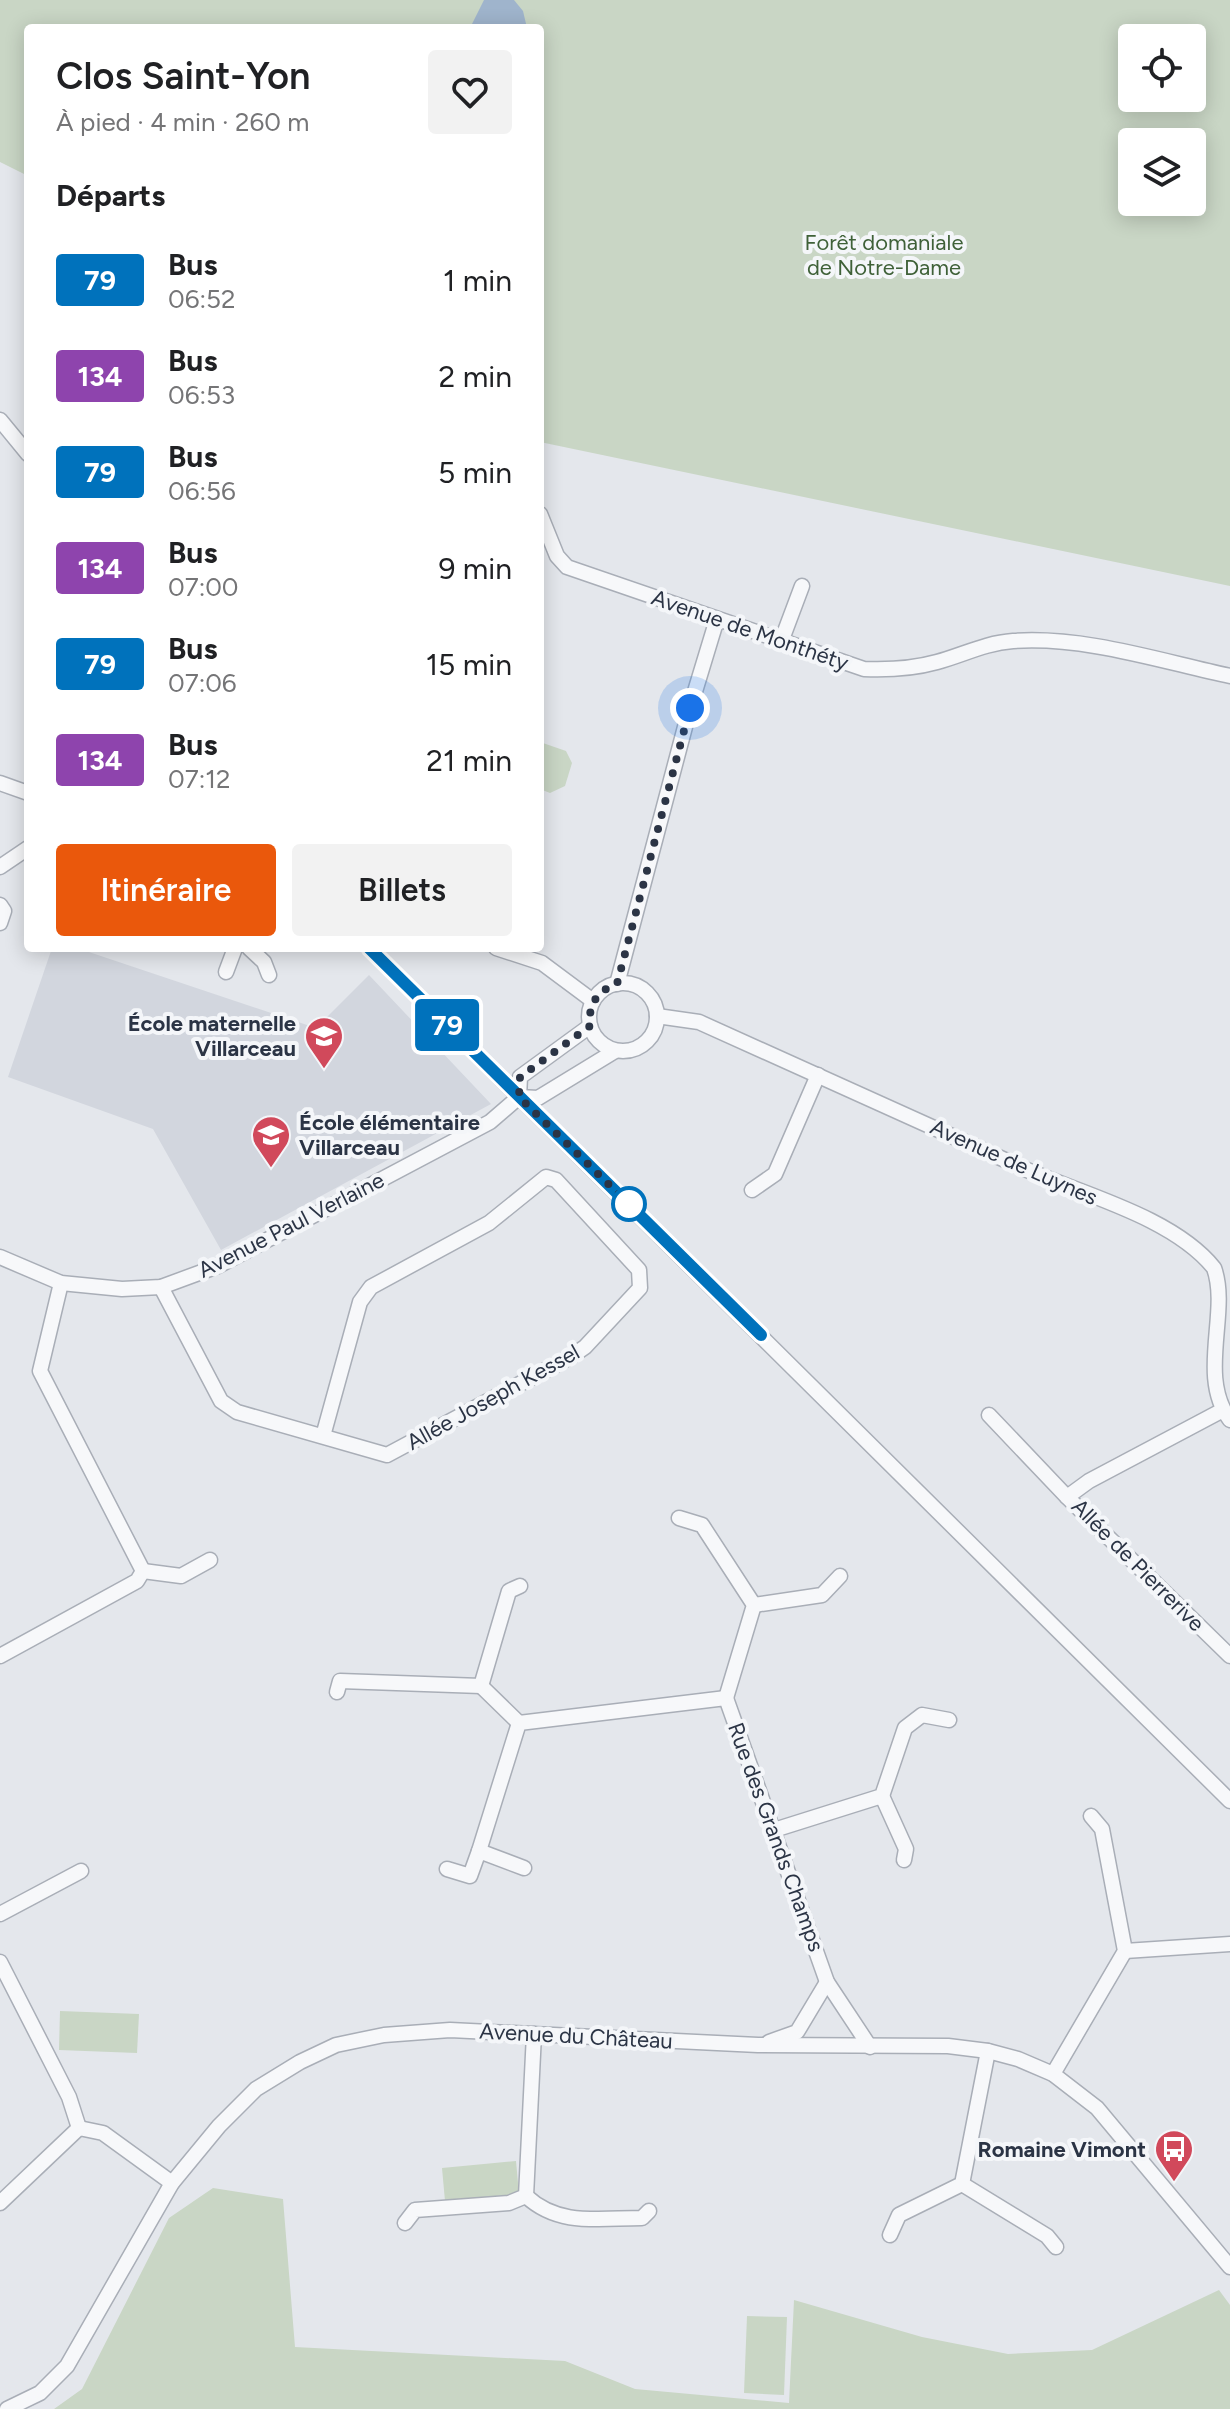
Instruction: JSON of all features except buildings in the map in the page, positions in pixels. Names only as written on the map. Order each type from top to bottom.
[{"type":"street","points":[[0,420],[24,449]]},
{"type":"street","name":"Avenue de Monthéty","points":[[544,524],[557,556],[567,567],[864,669],[899,670],[986,645],[1013,641],[1067,642],[1230,676]]},
{"type":"street","points":[[781,642],[802,586]]},
{"type":"street","points":[[617,984],[690,708],[717,619]]},
{"type":"street","points":[[0,783],[24,792]]},
{"type":"street","points":[[0,867],[24,851]]},
{"type":"street","points":[[0,905],[4,911],[0,923]]},
{"type":"street","points":[[226,972],[234,952]]},
{"type":"street","points":[[253,952],[264,962],[269,975]]},
{"type":"street","points":[[373,952],[1230,1801]]},
{"type":"street","points":[[508,952],[542,963],[593,1001]]},
{"type":"street","points":[[519,1097],[538,1098],[615,1051],[636,1049],[645,1044],[652,1036],[657,1016],[655,1006],[643,990],[634,985],[617,984],[606,988],[593,1001],[590,1026],[599,1042],[615,1051]]},
{"type":"street","name":"Avenue de Luynes","points":[[657,1016],[699,1022],[1030,1171],[1168,1229],[1191,1243],[1216,1270],[1227,1294],[1220,1388],[1226,1415]]},
{"type":"street","points":[[519,1097],[520,1077],[590,1026]]},
{"type":"street","points":[[752,1190],[775,1174],[818,1075]]},
{"type":"street","name":"Avenue Paul Verlaine","points":[[0,1257],[61,1283],[122,1289],[161,1287],[218,1266],[490,1122],[519,1097]]},
{"type":"street","name":"Allée Joseph Kessel","points":[[161,1287],[221,1401],[237,1412],[387,1455],[585,1347],[640,1288],[639,1270],[556,1180],[546,1177],[489,1223],[371,1287],[360,1302],[323,1436]]},
{"type":"street","points":[[61,1283],[40,1371],[143,1571]]},
{"type":"street","points":[[989,1415],[1067,1497]]},
{"type":"street","name":"Allée de Pierrerive","points":[[1226,1415],[1089,1481],[1067,1497],[1230,1656]]},
{"type":"street","points":[[679,1518],[702,1525],[754,1605],[726,1698]]},
{"type":"street","points":[[143,1571],[181,1576],[210,1560]]},
{"type":"street","points":[[0,1656],[137,1581],[143,1571]]},
{"type":"street","points":[[754,1605],[822,1595],[840,1576]]},
{"type":"street","points":[[481,1686],[509,1591],[520,1586]]},
{"type":"street","points":[[337,1692],[340,1681],[481,1686],[519,1723],[470,1876],[447,1869]]},
{"type":"street","name":"Rue des Grands Champs","points":[[519,1723],[726,1698],[827,1982],[870,2047]]},
{"type":"street","points":[[904,1860],[906,1849],[882,1796],[905,1728],[922,1715],[949,1720]]},
{"type":"street","points":[[774,1830],[882,1796]]},
{"type":"street","points":[[1053,2074],[1125,1951],[1102,1829],[1091,1816]]},
{"type":"street","points":[[479,1851],[524,1868]]},
{"type":"street","points":[[0,1914],[81,1871]]},
{"type":"street","points":[[1125,1951],[1230,1944]]},
{"type":"street","points":[[0,1962],[69,2097],[79,2128]]},
{"type":"street","points":[[758,2045],[797,2032],[827,1982]]},
{"type":"street","name":"Avenue du Château","points":[[7,2409],[40,2393],[67,2366],[172,2183],[219,2126],[256,2089],[300,2062],[336,2045],[384,2035],[450,2030],[758,2045],[948,2046],[1018,2059],[1053,2074],[1097,2108],[1230,2267]]},
{"type":"street","points":[[534,2034],[526,2196],[541,2210],[568,2218],[642,2218],[649,2211]]},
{"type":"street","points":[[962,2184],[988,2051]]},
{"type":"street","points":[[79,2128],[103,2133],[172,2183]]},
{"type":"street","points":[[0,2203],[79,2128]]},
{"type":"street","points":[[890,2235],[899,2215],[962,2184]]},
{"type":"street","points":[[962,2184],[1047,2236],[1056,2247]]},
{"type":"street","points":[[405,2223],[415,2210],[509,2203],[526,2196]]},
{"type":"shaded area","points":[[51,952],[89,952],[316,1028],[369,975],[491,1104],[221,1250],[153,1129],[8,1077]]},
{"type":"green space","name":"Forêt domaniale de Notre-Dame","points":[[0,0],[1230,0],[1230,586],[544,443],[544,24],[24,24],[24,174],[0,162]]},
{"type":"green space","points":[[544,743],[566,751],[572,763],[565,786],[550,793],[544,791]]},
{"type":"green space","points":[[60,2011],[139,2014],[137,2053],[59,2050]]},
{"type":"green space","points":[[516,2161],[519,2194],[445,2201],[442,2168]]},
{"type":"green space","points":[[213,2188],[283,2199],[295,2347],[565,2361],[635,2389],[789,2403],[794,2300],[922,2337],[1008,2354],[1092,2350],[1219,2290],[1230,2305],[1230,2409],[54,2409],[82,2389],[169,2218]]},
{"type":"green space","points":[[747,2316],[787,2317],[784,2395],[744,2393]]},
{"type":"water","points":[[484,0],[514,0],[523,11],[526,24],[472,24]]},
{"type":"bus line","name":"79","points":[[372,952],[761,1335]]},
{"type":"place","name":"École maternelle Villarceau","points":[[324,1070]]},
{"type":"place","name":"École élémentaire Villarceau","points":[[271,1169]]},
{"type":"place","name":"Romaine Vimont","points":[[1174,2183]]},
{"type":"route","points":[[629,1204],[519,1097],[520,1077],[590,1026],[593,1001],[606,988],[617,984],[690,708]]}]
